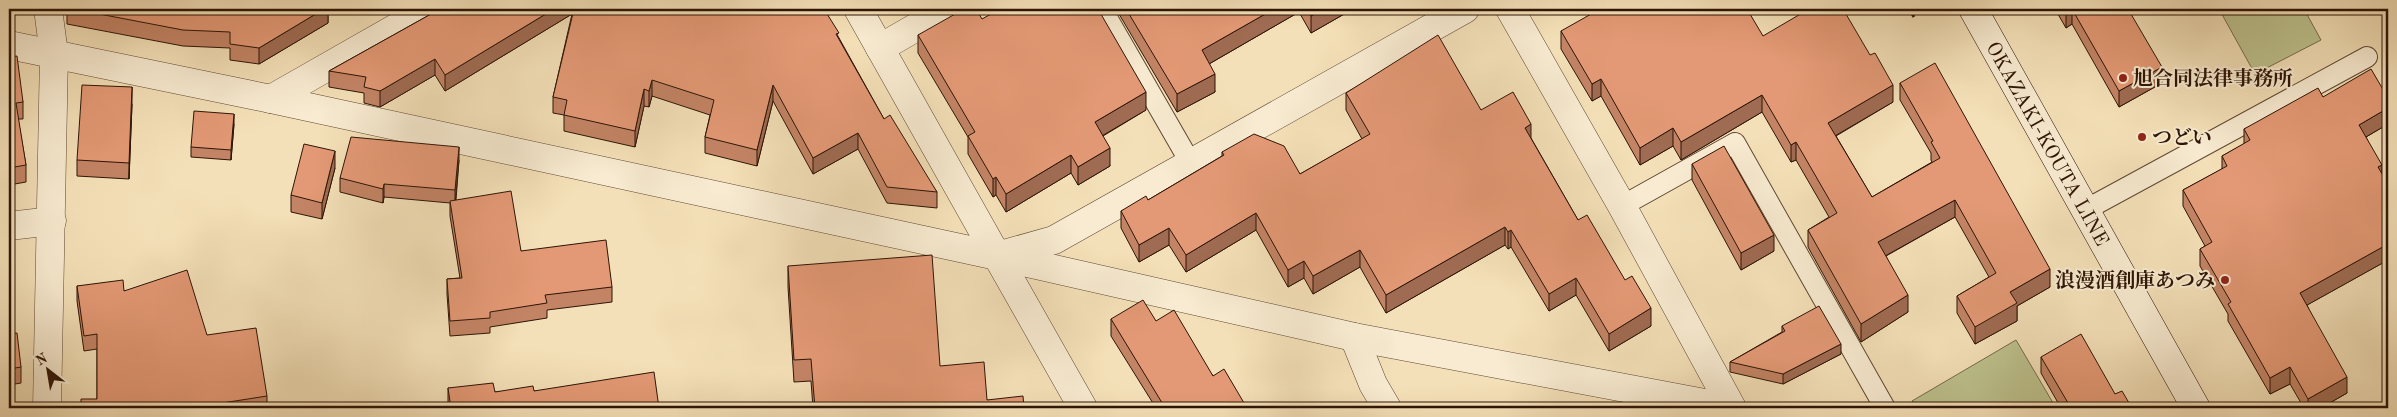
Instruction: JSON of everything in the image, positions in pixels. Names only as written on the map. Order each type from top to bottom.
[{"type":"street","points":[[47,408],[54,54],[48,9]]},
{"type":"street","points":[[271,99],[428,9]]},
{"type":"street","points":[[858,9],[1083,408]]},
{"type":"street","points":[[880,48],[948,9]]},
{"type":"street","points":[[997,256],[1054,240],[1465,9]]},
{"type":"street","points":[[1510,9],[1622,206],[1732,408]]},
{"type":"street","name":"OKAZAKI-KOUTA LINE","points":[[1973,9],[2196,408]]},
{"type":"street","points":[[9,45],[271,99],[997,256],[1354,337],[1732,408]]},
{"type":"street","points":[[9,226],[52,221]]},
{"type":"street","points":[[1354,337],[1373,384],[1387,408]]},
{"type":"lane","points":[[1102,9],[1190,162]]},
{"type":"lane","points":[[2086,209],[2367,57]]},
{"type":"lane","points":[[1622,206],[1735,143],[1885,408]]},
{"type":"path","points":[[1909,9],[1914,17]]},
{"type":"green space","points":[[2219,9],[2304,9],[2321,40],[2255,74]]},
{"type":"green space","points":[[2016,340],[2056,408],[1916,408],[1912,401]]},
{"type":"building","points":[[73,9],[324,9],[259,48],[230,44],[230,32],[183,30]]},
{"type":"building","points":[[440,9],[554,9],[445,75],[435,59],[380,91],[364,87],[366,77],[329,71]]},
{"type":"building","points":[[574,9],[824,9],[839,33],[836,34],[884,119],[890,115],[937,192],[887,187],[858,133],[813,158],[773,85],[757,150],[705,137],[714,100],[652,80],[649,91],[644,89],[635,131],[564,115],[567,100],[553,97]]},
{"type":"building","points":[[964,9],[976,9],[982,19],[1000,9],[1098,9],[1146,92],[1095,122],[1110,148],[1078,167],[1071,155],[1006,194],[996,177],[993,179],[968,136],[975,132],[918,35]]},
{"type":"building","points":[[1126,9],[1274,9],[1202,50],[1215,74],[1177,94]]},
{"type":"building","points":[[1307,9],[1323,9],[1311,16]]},
{"type":"building","points":[[1600,9],[1747,9],[1763,36],[1809,9],[1843,9],[1870,55],[1875,53],[1893,85],[1828,123],[1872,197],[1940,158],[1931,142],[1933,141],[1900,83],[1935,63],[2050,269],[2010,292],[2017,303],[1975,327],[1957,296],[1996,273],[1955,200],[1878,242],[1908,295],[1861,324],[1808,230],[1837,213],[1796,142],[1791,145],[1762,95],[1681,142],[1673,128],[1640,148],[1601,79],[1592,84],[1561,31]]},
{"type":"building","points":[[2072,9],[2128,9],[2162,67],[2119,91]]},
{"type":"building","points":[[1438,35],[1481,110],[1513,92],[1531,124],[1525,128],[1578,220],[1587,215],[1625,280],[1632,276],[1651,308],[1609,334],[1576,278],[1549,294],[1511,230],[1508,232],[1505,227],[1386,295],[1360,250],[1313,276],[1304,261],[1288,270],[1256,213],[1186,255],[1169,228],[1139,245],[1121,211],[1146,196],[1148,200],[1224,155],[1222,152],[1254,134],[1284,146],[1300,174],[1370,134],[1346,93]]},
{"type":"building","points":[[17,56],[23,102],[16,103],[26,165],[9,168],[9,57]]},
{"type":"building","points":[[2371,69],[2388,98],[2388,108],[2359,125],[2382,165],[2378,167],[2388,184],[2388,244],[2300,293],[2347,377],[2308,399],[2290,367],[2270,378],[2228,304],[2231,302],[2200,249],[2212,242],[2183,190],[2227,166],[2222,156],[2250,140],[2244,129],[2318,88],[2323,97]]},
{"type":"building","points":[[82,85],[132,87],[129,163],[77,160]]},
{"type":"building","points":[[194,111],[234,114],[231,150],[191,147]]},
{"type":"building","points":[[351,137],[459,147],[455,190],[384,184],[383,189],[340,178]]},
{"type":"building","points":[[304,144],[335,151],[322,203],[291,195]]},
{"type":"building","points":[[1724,146],[1774,235],[1741,253],[1692,164]]},
{"type":"building","points":[[511,191],[521,251],[606,240],[612,287],[545,295],[547,303],[490,312],[490,318],[450,321],[447,279],[462,278],[450,201]]},
{"type":"building","points":[[932,255],[940,366],[984,362],[987,400],[1023,396],[1024,408],[815,408],[811,359],[794,360],[788,266]]},
{"type":"building","points":[[187,270],[207,335],[256,328],[267,396],[203,406],[204,408],[81,408],[81,399],[97,399],[97,334],[84,336],[77,286],[123,280],[124,291]]},
{"type":"building","points":[[1143,300],[1156,321],[1174,310],[1213,376],[1224,369],[1247,408],[1160,408],[1164,406],[1111,319]]},
{"type":"building","points":[[1819,306],[1841,344],[1783,374],[1730,362],[1785,331],[1782,326]]},
{"type":"building","points":[[17,333],[21,367],[9,369],[9,334]]},
{"type":"building","points":[[2081,334],[2115,394],[2122,391],[2132,408],[2071,408],[2041,357]]},
{"type":"building","points":[[654,372],[659,408],[451,408],[448,388],[493,383],[495,392],[533,386],[534,391]]},
{"type":"place","name":"旭合同法律事務所","points":[[2123,78]]},
{"type":"place","name":"つどい","points":[[2142,137]]},
{"type":"place","name":"浪漫酒創庫あつみ","points":[[2225,280]]}]
